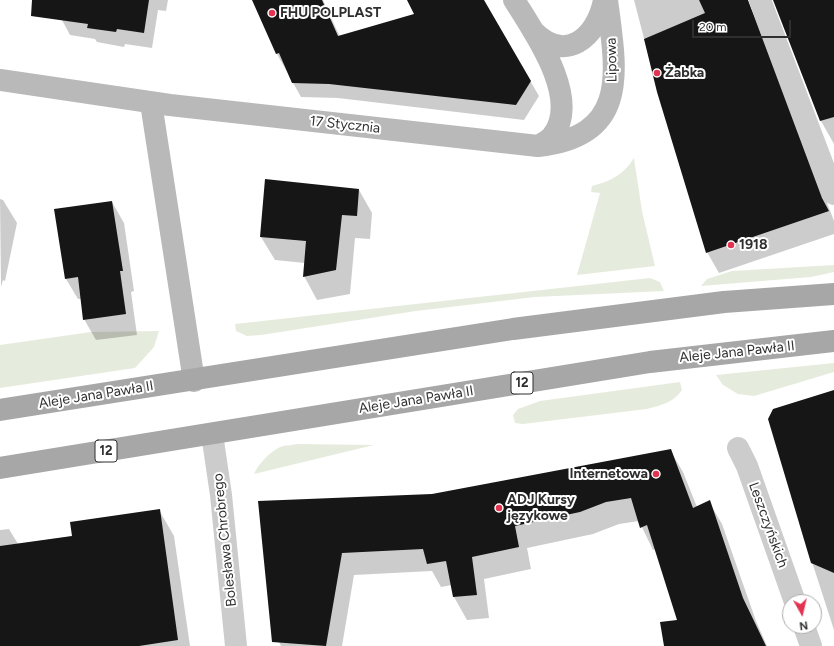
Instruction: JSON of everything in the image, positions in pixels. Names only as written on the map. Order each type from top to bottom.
[{"type":"main road","name":"Aleje Jana Pawła II","points":[[0,410],[194,381],[513,329],[724,302],[834,294]]},
{"type":"main road","name":"Aleje Jana Pawła II","points":[[0,468],[650,362],[834,341]]},
{"type":"street","points":[[514,0],[533,31],[560,87],[562,103],[560,122],[552,136],[538,146]]},
{"type":"street","points":[[533,31],[542,40],[553,45],[575,44],[590,34],[606,0]]},
{"type":"street","name":"Lipowa","points":[[538,146],[557,144],[583,134],[601,118],[607,108],[614,80],[614,49],[606,0]]},
{"type":"street","points":[[760,0],[834,194]]},
{"type":"street","name":"17 Stycznia","points":[[0,80],[151,103],[538,146]]},
{"type":"street","points":[[151,103],[194,381]]},
{"type":"street","name":"Bolesława Chrobrego","points":[[212,434],[236,646]]},
{"type":"street","name":"Leszczyńskich","points":[[738,448],[747,466],[792,594]]},
{"type":"street","points":[[807,634],[811,646]]},
{"type":"green space","points":[[634,158],[642,211],[655,266],[577,275],[600,193],[591,192],[592,186],[605,182],[621,173]]},
{"type":"green space","points":[[834,265],[834,272],[811,277],[701,286],[707,279],[732,271]]},
{"type":"green space","points":[[650,278],[660,282],[664,291],[535,297],[416,311],[261,335],[247,336],[236,331],[235,324]]},
{"type":"green space","points":[[159,331],[154,347],[135,368],[0,388],[0,345],[91,332]]},
{"type":"green space","points":[[834,363],[834,372],[754,396],[738,394],[723,385],[716,375]]},
{"type":"green space","points":[[680,382],[682,390],[675,398],[666,403],[647,409],[523,424],[515,423],[513,415],[518,409],[540,401]]},
{"type":"green space","points":[[299,444],[374,445],[254,474],[261,462],[276,449],[282,446]]},
{"type":"building","points":[[32,0],[149,0],[144,33],[117,29],[116,32],[87,28],[88,24],[31,16]]},
{"type":"building","points":[[252,0],[322,0],[338,36],[414,14],[407,0],[484,0],[531,81],[516,105],[329,84],[292,83],[279,53],[276,54]]},
{"type":"building","points":[[699,0],[748,0],[822,198],[829,211],[706,253],[657,92],[644,39],[705,13]]},
{"type":"building","points":[[773,0],[834,0],[834,117],[820,121]]},
{"type":"building","points":[[265,179],[359,189],[357,216],[342,215],[336,270],[303,277],[306,241],[260,237]]},
{"type":"building","points":[[112,201],[123,271],[120,271],[126,314],[83,320],[78,277],[65,279],[54,209]]},
{"type":"building","points":[[834,390],[834,573],[811,563],[768,419],[773,409]]},
{"type":"building","points":[[671,449],[693,508],[710,500],[743,598],[766,646],[664,646],[660,622],[677,620],[647,525],[640,528],[631,498],[606,502],[580,512],[515,526],[519,547],[472,557],[477,595],[453,597],[446,561],[427,564],[423,549],[342,553],[326,646],[272,642],[258,501],[432,494]]},
{"type":"building","points":[[160,509],[178,640],[139,646],[0,646],[0,546],[72,536],[70,522]]},
{"type":"place","name":"FHU POLPLAST","points":[[272,13]]},
{"type":"place","name":"Żabka","points":[[657,73]]},
{"type":"place","name":"1918","points":[[731,245]]},
{"type":"place","name":"Internetowa","points":[[656,474]]},
{"type":"place","name":"ADJ Kursy językowe","points":[[499,508]]}]
